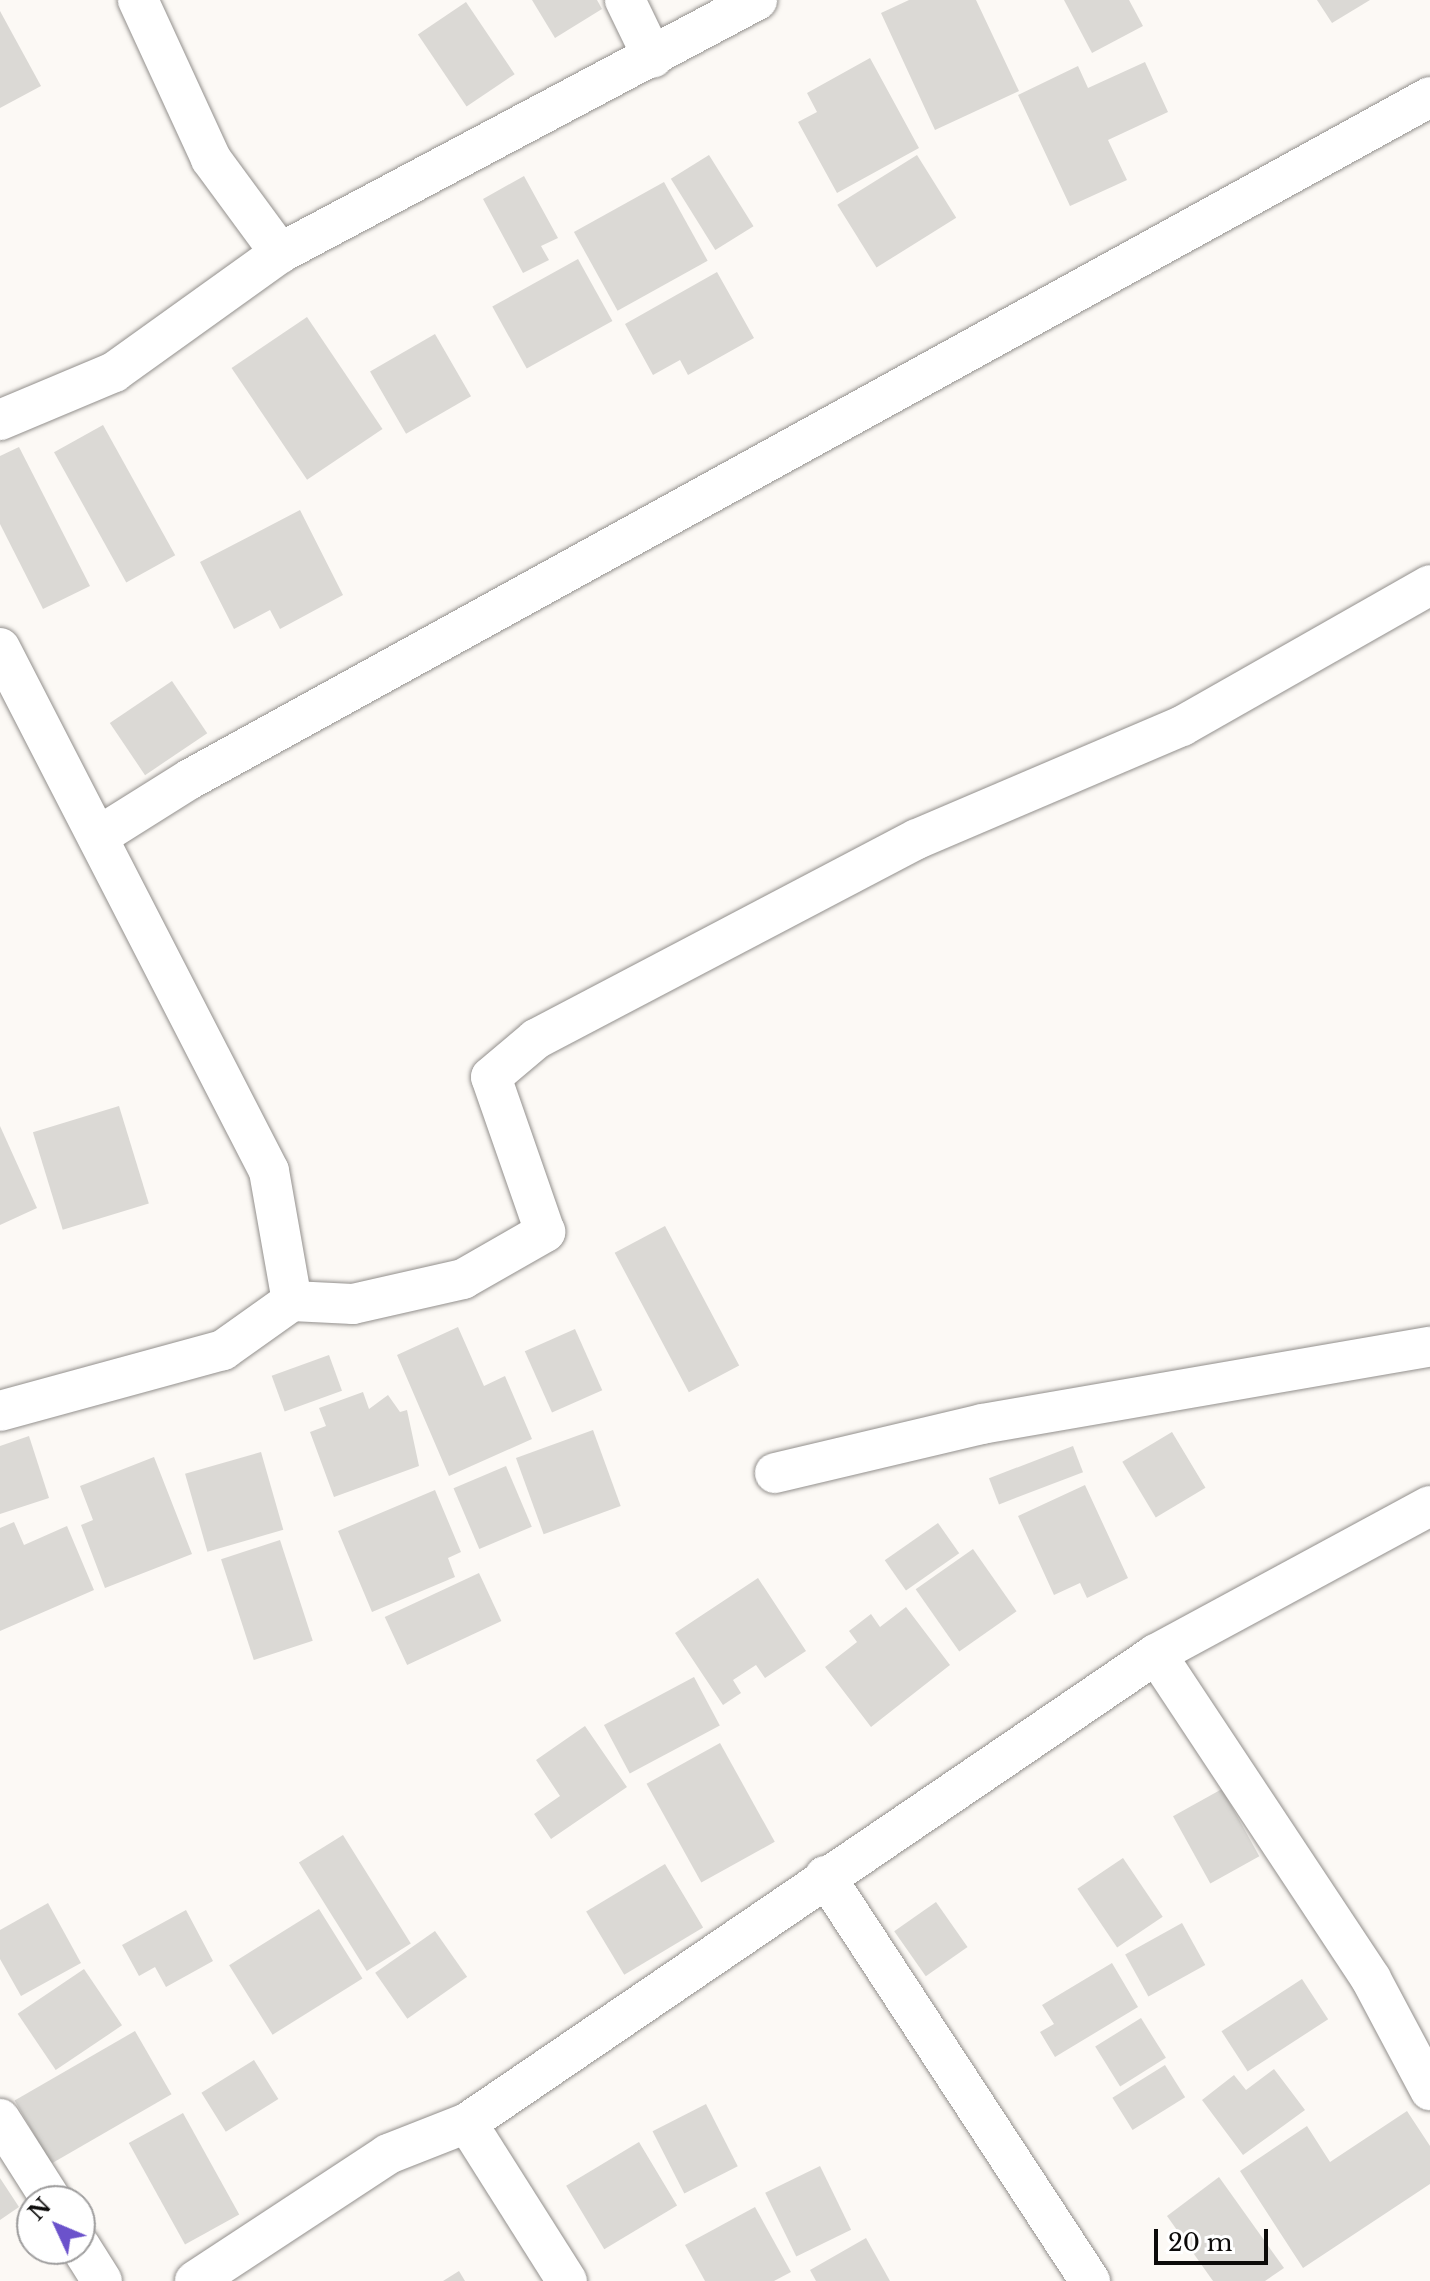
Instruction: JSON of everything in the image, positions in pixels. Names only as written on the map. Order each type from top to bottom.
[{"type":"street","points":[[138,0],[211,159],[280,253]]},
{"type":"street","points":[[625,0],[653,58]]},
{"type":"street","points":[[0,420],[114,372],[280,253],[653,58],[757,0]]},
{"type":"street","points":[[99,836],[190,779],[1430,97]]},
{"type":"street","points":[[0,1411],[223,1350],[292,1301],[353,1304],[463,1279],[545,1232],[491,1077],[536,1039],[917,839],[1182,726],[1430,585]]},
{"type":"street","points":[[0,648],[269,1171],[292,1301]]},
{"type":"street","points":[[775,1473],[982,1424],[1430,1347]]},
{"type":"street","points":[[195,2281],[388,2154],[467,2123],[825,1876],[1156,1654],[1430,1506]]},
{"type":"street","points":[[1156,1654],[1371,1979],[1430,2090]]},
{"type":"street","points":[[825,1876],[1090,2281]]},
{"type":"street","points":[[0,2119],[42,2185]]},
{"type":"street","points":[[467,2123],[567,2281]]},
{"type":"building","points":[[532,0],[597,0],[602,9],[555,38]]},
{"type":"building","points":[[909,0],[976,0],[1019,91],[935,130],[881,13]]},
{"type":"building","points":[[1064,0],[1129,0],[1143,26],[1092,53]]},
{"type":"building","points":[[1317,0],[1370,0],[1332,23]]},
{"type":"building","points":[[466,2],[515,74],[467,107],[418,34]]},
{"type":"building","points":[[0,11],[41,86],[0,108]]},
{"type":"building","points":[[870,58],[919,148],[837,193],[798,122],[817,112],[807,93]]},
{"type":"building","points":[[1145,62],[1168,112],[1108,140],[1127,180],[1070,206],[1018,95],[1078,66],[1088,88]]},
{"type":"building","points":[[709,155],[754,226],[715,250],[671,179]]},
{"type":"building","points":[[917,155],[956,218],[876,268],[837,205]]},
{"type":"building","points":[[524,176],[558,238],[541,246],[549,260],[523,273],[483,199]]},
{"type":"building","points":[[664,182],[708,261],[618,311],[574,232]]},
{"type":"building","points":[[578,259],[612,321],[527,369],[492,307]]},
{"type":"building","points":[[717,272],[754,338],[688,375],[680,360],[653,375],[625,324]]},
{"type":"building","points":[[307,317],[382,429],[307,480],[232,368]]},
{"type":"building","points":[[435,334],[471,396],[406,434],[370,372]]},
{"type":"building","points":[[103,425],[175,555],[126,582],[54,452]]},
{"type":"building","points":[[19,447],[90,586],[43,609],[0,524],[0,456]]},
{"type":"building","points":[[300,510],[343,595],[280,629],[270,610],[234,629],[200,562]]},
{"type":"building","points":[[172,681],[207,733],[145,775],[110,723]]},
{"type":"building","points":[[119,1106],[149,1204],[63,1230],[33,1132]]},
{"type":"building","points":[[0,1126],[37,1208],[0,1225]]},
{"type":"building","points":[[665,1226],[739,1366],[689,1392],[615,1253]]},
{"type":"building","points":[[458,1327],[484,1386],[505,1376],[532,1439],[449,1476],[397,1355]]},
{"type":"building","points":[[575,1329],[602,1390],[552,1413],[525,1351]]},
{"type":"building","points":[[329,1355],[342,1391],[285,1412],[272,1376]]},
{"type":"building","points":[[363,1392],[369,1409],[388,1395],[400,1412],[407,1410],[419,1466],[334,1497],[310,1432],[326,1426],[319,1408]]},
{"type":"building","points":[[593,1430],[621,1506],[544,1534],[516,1458]]},
{"type":"building","points":[[1172,1432],[1205,1488],[1156,1518],[1122,1462]]},
{"type":"building","points":[[29,1436],[49,1498],[0,1514],[0,1446]]},
{"type":"building","points":[[1073,1446],[1083,1472],[999,1504],[989,1478]]},
{"type":"building","points":[[261,1452],[283,1530],[207,1552],[185,1474]]},
{"type":"building","points":[[154,1457],[192,1554],[105,1588],[81,1525],[93,1520],[80,1486]]},
{"type":"building","points":[[506,1466],[532,1527],[479,1549],[454,1488]]},
{"type":"building","points":[[1085,1485],[1128,1578],[1087,1598],[1080,1583],[1054,1595],[1018,1516]]},
{"type":"building","points":[[435,1490],[461,1552],[448,1558],[455,1577],[372,1612],[338,1531]]},
{"type":"building","points":[[14,1522],[24,1545],[67,1526],[94,1590],[0,1631],[0,1528]]},
{"type":"building","points":[[938,1523],[959,1553],[906,1591],[885,1560]]},
{"type":"building","points":[[280,1540],[313,1641],[254,1660],[221,1559]]},
{"type":"building","points":[[973,1549],[1017,1611],[959,1651],[916,1589]]},
{"type":"building","points":[[479,1573],[501,1621],[407,1665],[385,1617]]},
{"type":"building","points":[[758,1578],[806,1651],[765,1678],[756,1665],[733,1680],[741,1693],[723,1705],[675,1633]]},
{"type":"building","points":[[906,1607],[950,1665],[871,1727],[825,1667],[857,1642],[849,1631],[871,1614],[880,1627]]},
{"type":"building","points":[[694,1677],[720,1726],[630,1773],[604,1725]]},
{"type":"building","points":[[585,1726],[627,1787],[551,1839],[534,1814],[560,1796],[536,1760]]},
{"type":"building","points":[[720,1743],[775,1842],[701,1883],[647,1784]]},
{"type":"building","points":[[1222,1789],[1259,1856],[1210,1883],[1173,1816]]},
{"type":"building","points":[[343,1835],[411,1944],[367,1971],[299,1863]]},
{"type":"building","points":[[1123,1858],[1163,1917],[1117,1948],[1077,1889]]},
{"type":"building","points":[[665,1864],[703,1927],[624,1975],[586,1911]]},
{"type":"building","points":[[936,1902],[968,1947],[926,1976],[894,1931]]},
{"type":"building","points":[[48,1903],[81,1963],[21,1996],[0,1959],[0,1930]]},
{"type":"building","points":[[319,1909],[362,1979],[273,2035],[229,1965]]},
{"type":"building","points":[[186,1910],[213,1961],[166,1987],[155,1967],[139,1976],[122,1945]]},
{"type":"building","points":[[1182,1923],[1205,1965],[1148,1996],[1125,1955]]},
{"type":"building","points":[[435,1931],[467,1977],[407,2019],[375,1973]]},
{"type":"building","points":[[1112,1963],[1138,2007],[1055,2057],[1040,2032],[1054,2024],[1042,2005]]},
{"type":"building","points":[[84,1969],[122,2025],[56,2070],[18,2014]]},
{"type":"building","points":[[1302,1979],[1328,2019],[1248,2072],[1221,2031]]},
{"type":"building","points":[[1141,2018],[1166,2058],[1120,2086],[1095,2047]]},
{"type":"building","points":[[135,2031],[172,2094],[51,2164],[15,2100]]},
{"type":"building","points":[[254,2060],[278,2099],[226,2132],[201,2093]]},
{"type":"building","points":[[1165,2065],[1185,2097],[1133,2130],[1112,2098]]},
{"type":"building","points":[[1274,2069],[1305,2110],[1243,2155],[1202,2100],[1234,2075],[1246,2090]]},
{"type":"building","points":[[706,2104],[738,2166],[684,2194],[653,2131]]},
{"type":"building","points":[[1407,2111],[1430,2146],[1430,2184],[1303,2268],[1240,2171],[1307,2126],[1330,2162]]},
{"type":"building","points":[[183,2113],[239,2214],[185,2245],[129,2143]]},
{"type":"building","points":[[639,2142],[677,2205],[604,2249],[566,2186]]},
{"type":"building","points":[[820,2166],[851,2230],[796,2257],[765,2193]]},
{"type":"building","points":[[1219,2177],[1284,2268],[1265,2281],[1213,2281],[1167,2216]]},
{"type":"building","points":[[0,2178],[16,2202],[16,2209],[0,2220]]},
{"type":"building","points":[[755,2207],[791,2272],[774,2281],[705,2281],[685,2245]]},
{"type":"building","points":[[866,2238],[890,2281],[816,2281],[810,2270]]},
{"type":"building","points":[[459,2271],[465,2281],[443,2281]]}]
